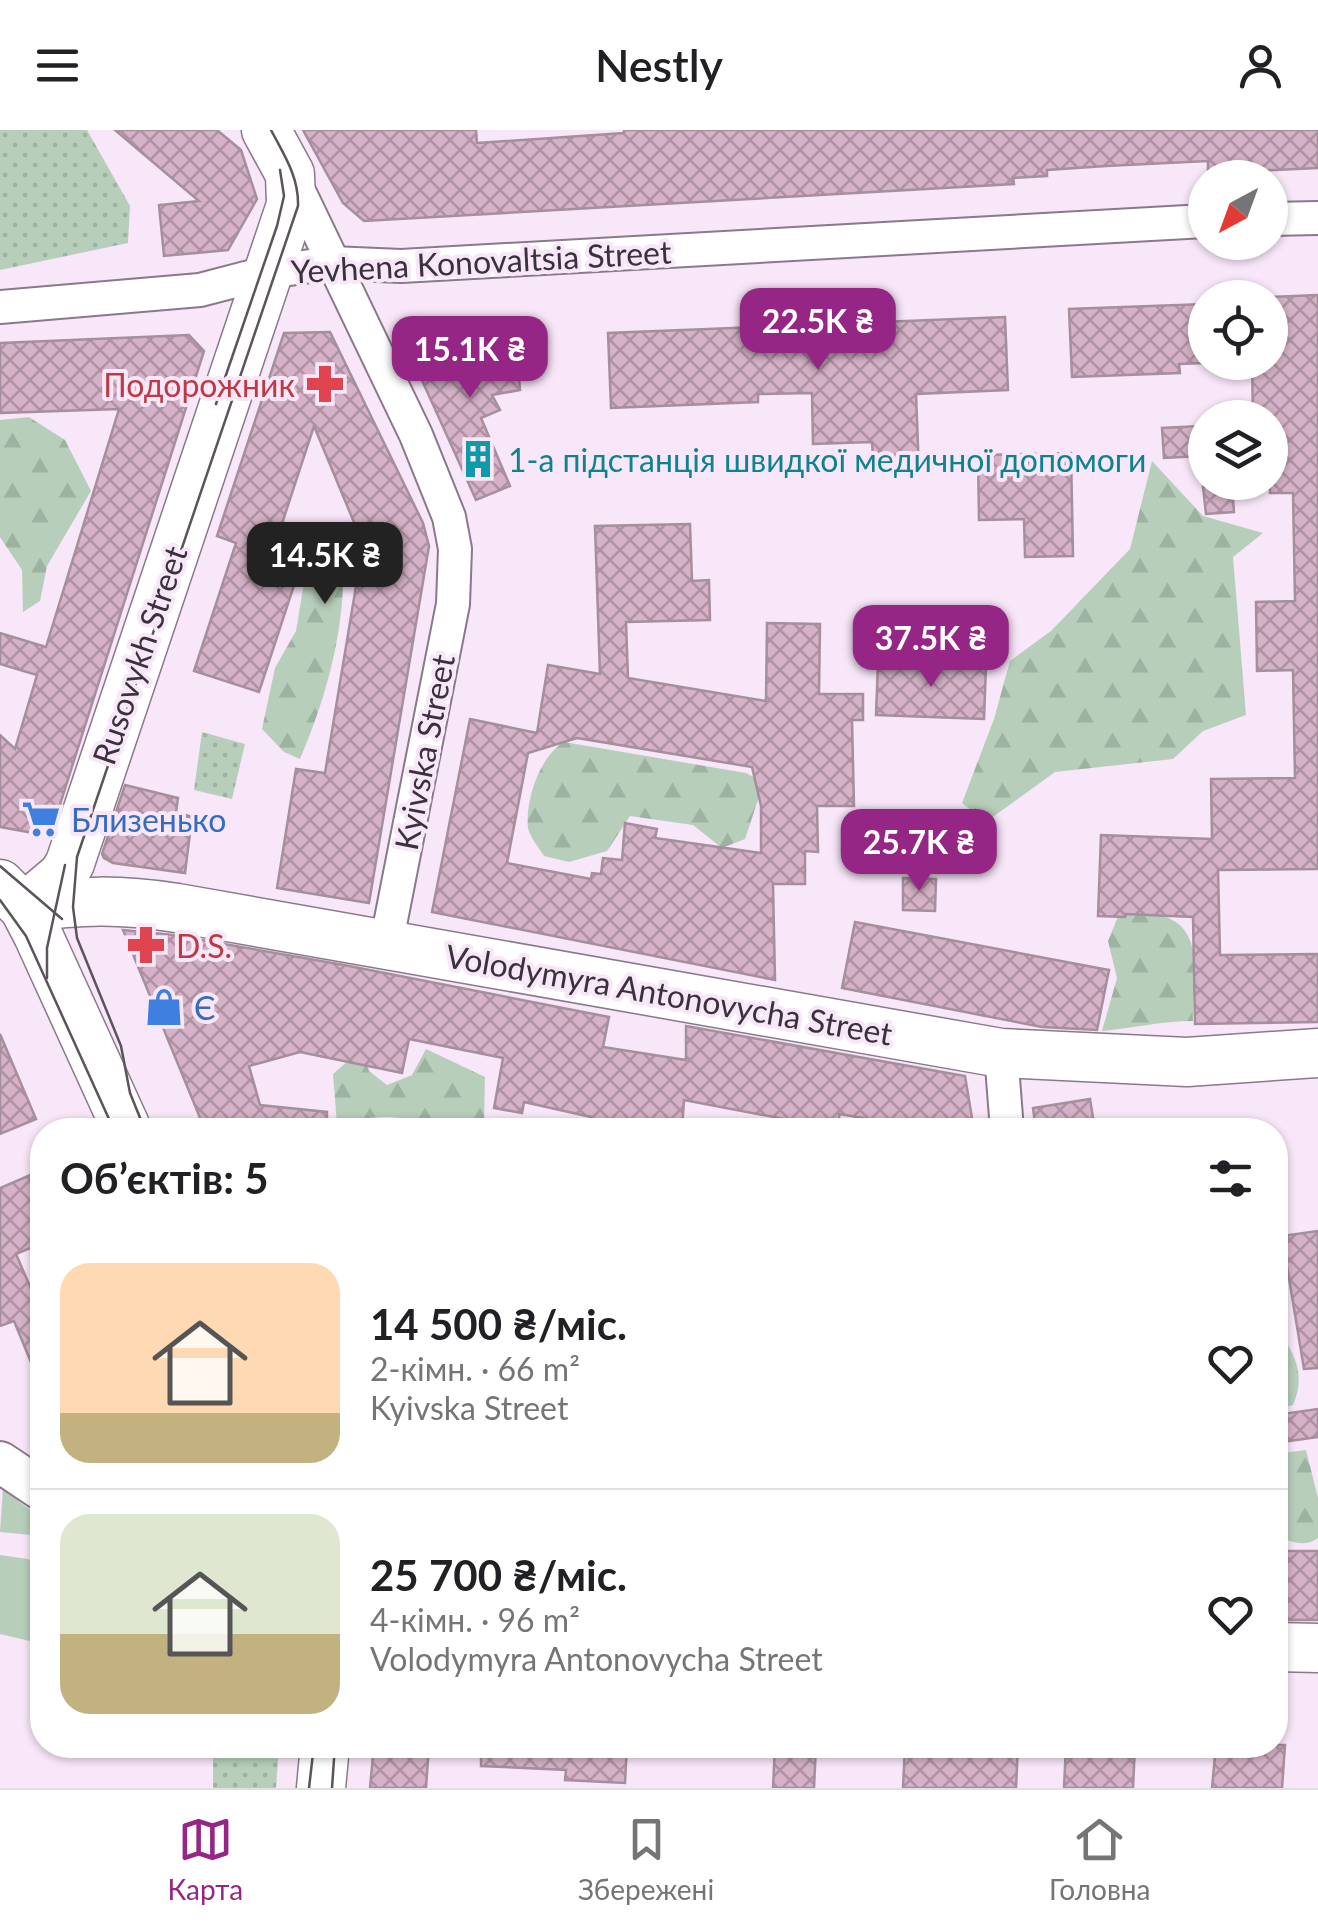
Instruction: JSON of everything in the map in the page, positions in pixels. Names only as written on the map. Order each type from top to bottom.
[{"type":"main road","name":"Kyivska Street","points":[[266,130],[290,174]]},
{"type":"main road","points":[[269,272],[291,206],[290,174]]},
{"type":"main road","name":"Rusovykh Street","points":[[8,903],[62,875],[70,863],[269,272]]},
{"type":"main road","name":"Volodymyra Antonovycha Street","points":[[8,903],[130,901],[1001,1052],[1187,1062],[1318,1054]]},
{"type":"main road","points":[[8,903],[61,981],[121,1118]]},
{"type":"main road","points":[[1288,1647],[1318,1648]]},
{"type":"main road","points":[[322,1788],[323,1758]]},
{"type":"street","name":"Kyivska Street","points":[[290,174],[416,435],[449,517],[454,549],[454,604],[386,945]]},
{"type":"street","points":[[1288,219],[1318,218]]},
{"type":"street","name":"Yevhena Konovaltsia Street","points":[[0,307],[200,290],[269,272],[331,263],[401,266],[1188,223]]},
{"type":"street","points":[[1001,1052],[1006,1118]]},
{"type":"street","points":[[0,1462],[30,1482]]},
{"type":"green space","points":[[0,130],[87,130],[130,206],[128,243],[0,270]]},
{"type":"green space","points":[[29,417],[65,440],[91,491],[47,566],[40,601],[23,612],[22,570],[0,537],[0,420]]},
{"type":"green space","points":[[1152,461],[1203,516],[1263,533],[1233,557],[1246,715],[1203,731],[1173,759],[1055,772],[986,822],[962,803],[994,719],[1010,661],[1051,631],[1130,549]]},
{"type":"green space","points":[[327,523],[343,562],[341,616],[325,690],[300,759],[284,752],[262,729],[275,668],[296,631],[311,541]]},
{"type":"green space","points":[[202,732],[245,744],[232,799],[194,790]]},
{"type":"green space","points":[[564,742],[746,773],[761,781],[745,839],[722,848],[693,825],[630,816],[607,851],[569,862],[544,856],[528,828],[529,805],[541,768]]},
{"type":"green space","points":[[1160,913],[1181,926],[1192,947],[1193,1021],[1102,1031],[1117,978],[1108,941],[1119,914]]},
{"type":"green space","points":[[426,1049],[485,1077],[484,1118],[336,1118],[333,1074],[349,1060],[364,1054],[369,1071],[387,1085],[412,1075]]},
{"type":"green space","points":[[1288,1346],[1299,1383],[1293,1405],[1288,1406]]},
{"type":"green space","points":[[1306,1450],[1318,1498],[1318,1538],[1313,1541],[1288,1540],[1288,1452]]},
{"type":"green space","points":[[3,1489],[30,1510],[30,1535],[0,1532]]},
{"type":"green space","points":[[0,1555],[28,1559],[30,1641],[0,1634]]},
{"type":"green space","points":[[213,1758],[278,1758],[276,1788],[213,1788]]},
{"type":"building","points":[[115,130],[217,130],[241,150],[257,199],[228,250],[164,256],[159,205],[199,201]]},
{"type":"building","points":[[303,130],[476,130],[477,143],[624,130],[1318,130],[1318,168],[1288,169],[1288,160],[1188,160],[1047,170],[1047,176],[1013,178],[1014,184],[364,221],[343,203]]},
{"type":"building","points":[[1318,295],[1318,869],[1218,870],[1220,955],[1318,954],[1318,1022],[1195,1024],[1193,917],[1098,916],[1101,835],[1212,839],[1211,779],[1295,778],[1293,670],[1257,671],[1256,602],[1295,601],[1293,493],[1288,493],[1288,400],[1253,400],[1252,380],[1288,380],[1288,296]]},
{"type":"building","points":[[1188,305],[1188,364],[1179,364],[1180,373],[1072,377],[1069,309]]},
{"type":"building","points":[[1005,317],[1008,390],[916,394],[919,471],[874,472],[872,442],[813,444],[812,393],[758,394],[758,402],[611,408],[608,333]]},
{"type":"building","points":[[330,332],[423,523],[429,546],[369,903],[277,888],[296,769],[325,773],[363,544],[314,426],[272,554],[301,564],[259,692],[194,671],[236,543],[217,536],[284,333]]},
{"type":"building","points":[[189,335],[204,351],[50,836],[0,827],[0,735],[15,749],[37,675],[0,664],[0,633],[46,647],[119,409],[0,413],[0,343]]},
{"type":"building","points":[[516,338],[520,390],[492,395],[500,410],[481,418],[510,486],[476,500],[411,356],[419,345]]},
{"type":"building","points":[[1188,427],[1188,457],[1164,458],[1162,428]]},
{"type":"building","points":[[1071,453],[1073,556],[1025,557],[1024,519],[979,520],[978,455]]},
{"type":"building","points":[[1204,500],[1233,500],[1234,512],[1206,514]]},
{"type":"building","points":[[690,524],[692,581],[709,580],[710,620],[626,622],[628,678],[766,701],[767,623],[820,624],[819,694],[863,694],[863,720],[852,720],[854,806],[817,806],[818,852],[805,851],[805,884],[773,884],[775,980],[432,912],[470,719],[537,733],[548,665],[600,674],[595,526]],"holes":[[[577,738],[752,767],[761,806],[761,853],[655,838],[657,829],[625,823],[622,860],[603,858],[601,874],[592,873],[591,879],[507,863],[528,753]]]},
{"type":"building","points":[[878,662],[986,666],[984,719],[876,715]]},
{"type":"building","points":[[125,785],[178,798],[176,812],[192,817],[185,873],[113,863],[104,858],[102,854]]},
{"type":"building","points":[[903,878],[936,879],[935,911],[903,910]]},
{"type":"building","points":[[855,922],[1109,970],[1097,1030],[1042,1027],[842,988]]},
{"type":"building","points":[[123,930],[344,965],[609,1017],[603,1047],[686,1060],[686,1026],[965,1076],[972,1118],[863,1118],[839,1114],[839,1118],[779,1118],[684,1100],[683,1118],[591,1118],[524,1102],[522,1113],[494,1108],[503,1058],[409,1039],[402,1073],[300,1052],[249,1066],[260,1105],[327,1112],[327,1118],[200,1118]]},
{"type":"building","points":[[0,1034],[36,1118],[0,1134]]},
{"type":"building","points":[[1090,1099],[1093,1118],[1034,1118],[1033,1108]]},
{"type":"building","points":[[30,1175],[30,1248],[16,1254],[30,1286],[30,1360],[14,1321],[0,1326],[0,1188]]},
{"type":"building","points":[[1318,1231],[1318,1368],[1304,1369],[1288,1272],[1288,1235]]},
{"type":"building","points":[[1318,1409],[1318,1437],[1288,1441],[1288,1413]]},
{"type":"building","points":[[1288,1551],[1318,1551],[1318,1620],[1288,1620]]},
{"type":"building","points":[[373,1758],[428,1758],[426,1788],[370,1788]]},
{"type":"building","points":[[481,1758],[626,1758],[625,1783],[565,1780],[566,1770],[481,1766]]},
{"type":"building","points":[[774,1758],[815,1758],[814,1788],[773,1788]]},
{"type":"building","points":[[904,1758],[1017,1758],[1016,1788],[903,1788]]},
{"type":"building","points":[[1065,1758],[1134,1758],[1133,1788],[1064,1788]]},
{"type":"building","points":[[1215,1758],[1284,1758],[1282,1788],[1212,1788]]},
{"type":"tram line","points":[[140,1118],[130,1093],[121,1046],[77,938],[73,907],[77,857],[298,206],[293,176],[271,130]]},
{"type":"tram line","points":[[216,404],[277,226],[284,196],[280,170]]},
{"type":"tram line","points":[[47,978],[47,948],[65,865]]},
{"type":"tram line","points":[[0,866],[62,919]]},
{"type":"tram line","points":[[0,900],[26,936],[109,1118]]},
{"type":"tram line","points":[[309,1788],[312,1758]]},
{"type":"tram line","points":[[332,1788],[334,1758]]},
{"type":"place","name":"Подорожник","points":[[325,384]]},
{"type":"place","name":"1-а підстанція швидкої медичної допомоги","points":[[478,459]]},
{"type":"place","name":"Близенько","points":[[41,819]]},
{"type":"place","name":"D.S.","points":[[146,945]]},
{"type":"place","name":"Є","points":[[164,1007]]}]
